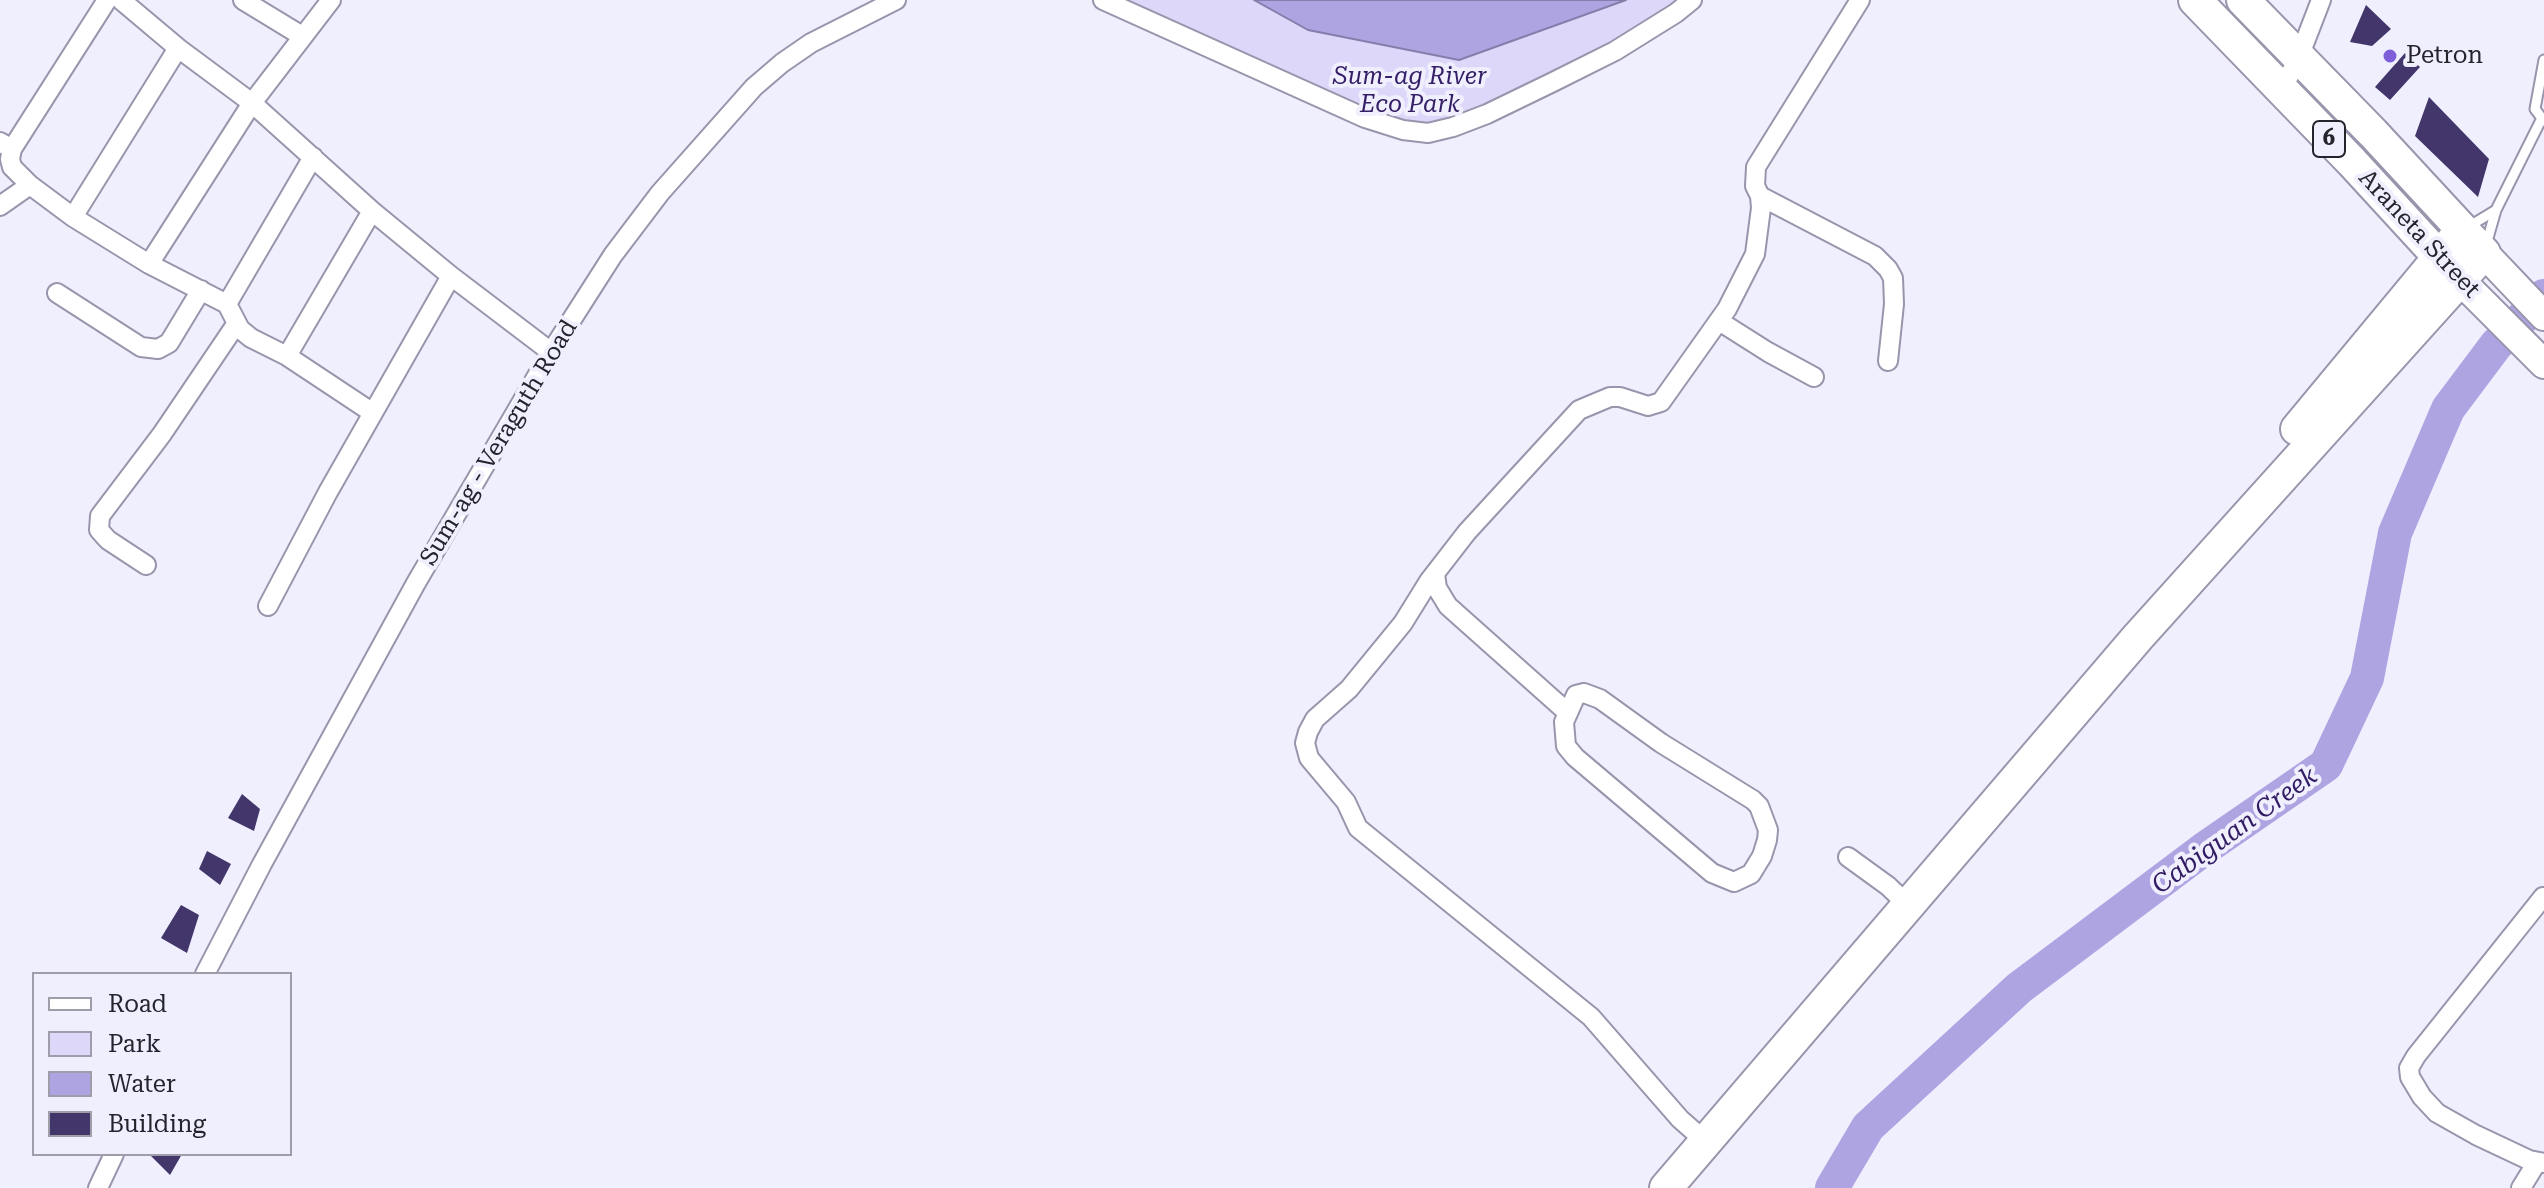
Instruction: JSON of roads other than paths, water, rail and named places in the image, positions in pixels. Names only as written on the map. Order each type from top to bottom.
[{"type":"highway","name":"Araneta Street","points":[[2195,0],[2352,162],[2450,269]]},
{"type":"highway","name":"Araneta Street","points":[[2243,0],[2373,133],[2473,242]]},
{"type":"highway","points":[[1646,1188],[1700,1138],[1904,901],[2342,376],[2450,269],[2473,242]]},
{"type":"highway","points":[[1666,1188],[1700,1138]]},
{"type":"main road","name":"Araneta Street","points":[[2473,242],[2544,316]]},
{"type":"main road","name":"Araneta Street","points":[[2450,269],[2544,364]]},
{"type":"street","points":[[107,0],[6,146],[12,167],[30,185],[73,217],[149,264],[227,304],[240,329],[251,338],[287,356],[373,413]]},
{"type":"street","points":[[121,0],[178,48],[252,103],[372,211],[451,276],[551,352]]},
{"type":"street","points":[[243,0],[302,36]]},
{"type":"street","points":[[149,264],[252,103],[331,0]]},
{"type":"street","name":"Sum-ag - Veraguth Road","points":[[206,972],[416,583],[551,352],[613,255],[660,193],[754,87],[811,43],[896,0]]},
{"type":"street","points":[[1103,0],[1365,118],[1403,130],[1428,133],[1487,114],[1566,76],[1615,51],[1692,0]]},
{"type":"street","points":[[1700,1138],[1591,1017],[1358,828],[1346,802],[1309,758],[1305,743],[1315,719],[1357,679],[1403,623],[1467,532],[1579,410],[1595,402],[1620,397],[1637,403],[1656,405],[1661,402],[1727,309],[1755,254],[1761,208],[1755,186],[1756,167],[1860,0]]},
{"type":"street","points":[[2281,91],[2299,57],[2321,0]]},
{"type":"street","points":[[73,217],[178,48]]},
{"type":"street","points":[[227,304],[313,157]]},
{"type":"street","points":[[0,206],[30,185]]},
{"type":"street","points":[[1760,196],[1875,256],[1888,269],[1893,278],[1894,304],[1888,361]]},
{"type":"street","points":[[287,356],[372,211]]},
{"type":"street","points":[[268,606],[328,492],[451,276]]},
{"type":"street","points":[[57,293],[141,347],[158,349],[169,343],[201,290]]},
{"type":"street","points":[[1719,321],[1814,377]]},
{"type":"street","points":[[146,565],[108,540],[99,530],[100,516],[162,434],[237,323]]},
{"type":"street","points":[[1435,574],[1437,588],[1448,606],[1567,712]]},
{"type":"street","points":[[1576,695],[1593,695],[1661,743],[1753,800],[1763,814],[1768,830],[1762,856],[1751,874],[1734,882],[1712,873],[1575,757],[1566,746],[1564,728],[1567,712],[1576,695]]},
{"type":"street","points":[[1848,857],[1904,901]]},
{"type":"street","points":[[2521,1188],[2541,1162],[2476,1135],[2437,1113],[2422,1097],[2410,1077],[2409,1068],[2543,897]]},
{"type":"street","points":[[98,1188],[113,1156]]},
{"type":"lane","points":[[2473,242],[2496,210],[2543,121],[2535,109],[2544,60]]},
{"type":"lane","points":[[2473,242],[2496,210]]},
{"type":"water","points":[[1254,0],[1626,0],[1459,60],[1308,30]]},
{"type":"waterway","name":"Cabiguan Creek","points":[[1832,1188],[1868,1127],[2019,988],[2204,849],[2326,765],[2367,678],[2395,533],[2448,409],[2496,345],[2544,296]]},
{"type":"place","name":"Petron","points":[[2390,56]]},
{"type":"park label","name":"Sum-ag River Eco Park","points":[[1410,91]]}]
